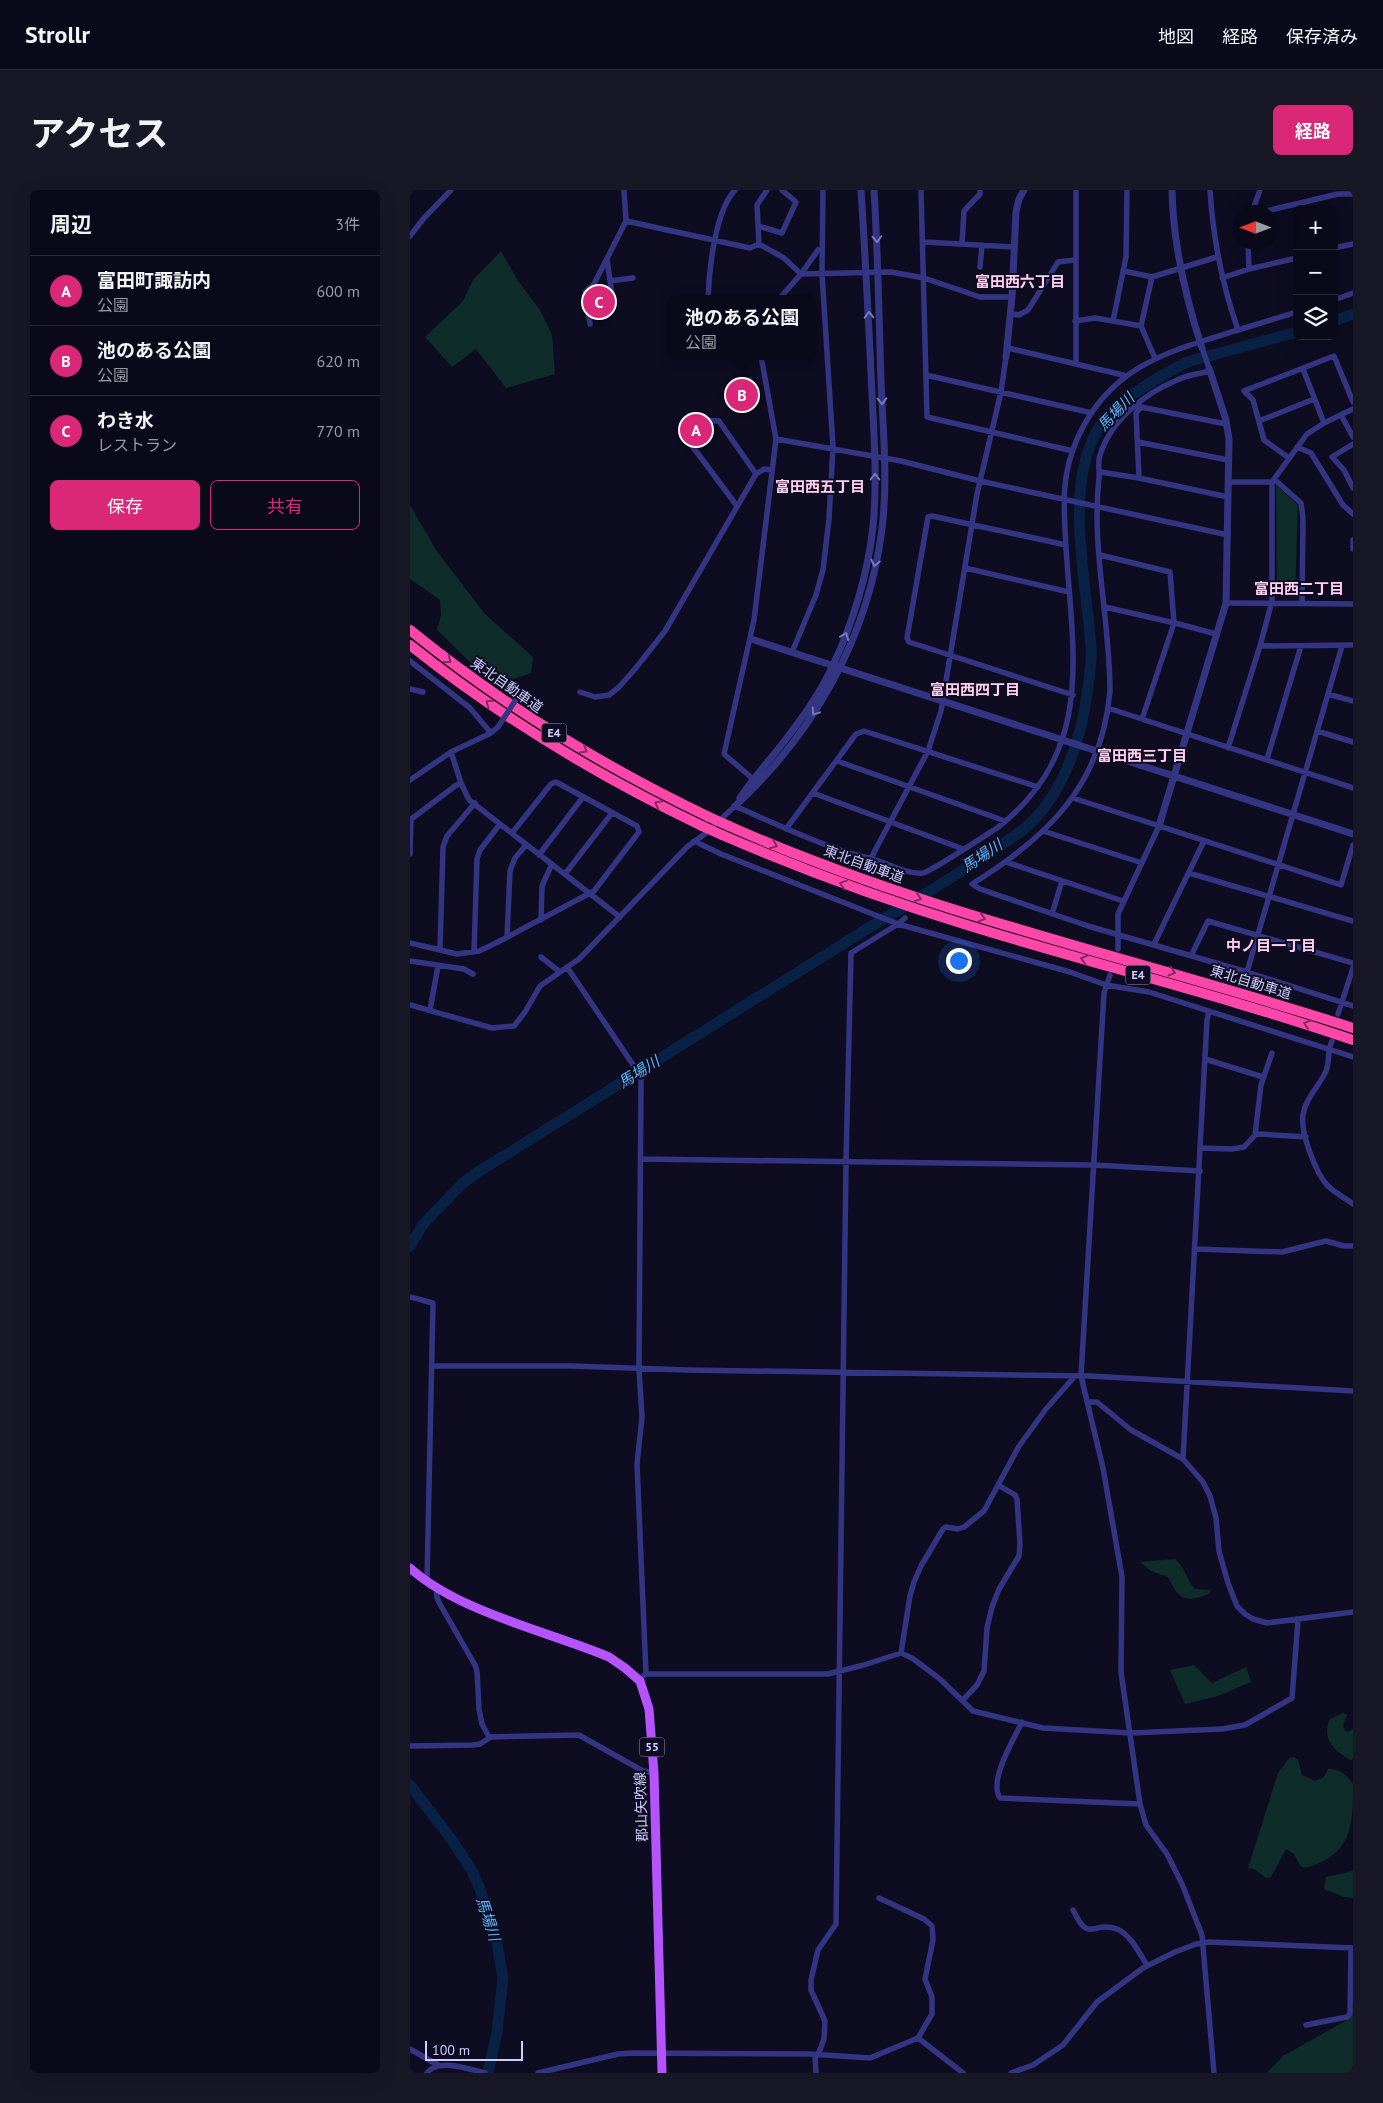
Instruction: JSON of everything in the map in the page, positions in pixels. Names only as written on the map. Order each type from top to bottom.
[{"type":"highway","name":"東北自動車道","points":[[410,630],[480,684],[541,725],[608,765],[729,826],[801,856],[900,892],[1353,1028]]},
{"type":"highway","name":"東北自動車道","points":[[410,645],[474,693],[534,734],[605,776],[722,835],[806,870],[889,900],[1235,1002],[1353,1040]]},
{"type":"main road","name":"郡山矢吹線","points":[[410,1568],[427,1581],[463,1602],[608,1657],[619,1663],[638,1680],[647,1698],[654,1773],[662,2073]]},
{"type":"street","points":[[410,236],[424,218],[451,190]]},
{"type":"street","points":[[590,324],[586,292],[594,284],[626,220],[624,190]]},
{"type":"street","points":[[708,295],[714,240],[728,197],[735,190]]},
{"type":"street","points":[[759,244],[757,205],[767,190]]},
{"type":"street","points":[[758,226],[782,233],[796,202],[782,190]]},
{"type":"street","points":[[792,652],[816,595],[823,570],[829,519],[833,447],[822,274],[823,190]]},
{"type":"street","points":[[735,806],[752,779],[789,736],[816,697],[833,665],[852,616],[865,570],[873,528],[875,457],[867,272],[861,190]]},
{"type":"street","points":[[410,1005],[492,1028],[514,1026],[525,1012],[540,986],[579,959],[694,841],[706,833],[758,785],[795,742],[841,668],[864,609],[882,529],[885,458],[874,190]]},
{"type":"street","points":[[922,190],[927,417],[1073,451]]},
{"type":"street","points":[[962,244],[964,211],[980,194],[980,190]]},
{"type":"street","points":[[872,858],[890,820],[928,751],[943,701],[972,524],[1001,392],[1008,348],[1016,212],[1019,199],[1024,190]]},
{"type":"street","points":[[1076,190],[1076,363]]},
{"type":"street","points":[[1114,321],[1126,257],[1127,190]]},
{"type":"street","points":[[1118,949],[1118,914],[1159,826],[1226,603],[1229,439],[1226,424],[1190,311],[1180,267],[1173,217],[1172,190]]},
{"type":"street","points":[[1210,190],[1217,257],[1238,330]]},
{"type":"street","points":[[1255,205],[1260,190]]},
{"type":"street","points":[[1278,208],[1338,192],[1353,194]]},
{"type":"street","points":[[626,220],[750,248],[759,244]]},
{"type":"street","points":[[924,242],[1014,247]]},
{"type":"street","points":[[759,244],[784,258],[801,274],[900,273],[924,278],[980,297],[1012,297]]},
{"type":"street","points":[[1338,247],[1353,244]]},
{"type":"street","points":[[980,267],[982,246]]},
{"type":"street","points":[[783,295],[801,274],[818,250]]},
{"type":"street","points":[[1248,250],[1249,269]]},
{"type":"street","points":[[1124,271],[1152,277],[1217,257]]},
{"type":"street","points":[[607,259],[612,295]]},
{"type":"street","points":[[1222,278],[1249,269],[1293,259]]},
{"type":"street","points":[[1011,314],[1019,315],[1028,310],[1058,262],[1075,260]]},
{"type":"street","points":[[1152,277],[1141,326],[1155,358]]},
{"type":"street","points":[[610,281],[633,278]]},
{"type":"street","points":[[1338,299],[1353,293]]},
{"type":"street","points":[[735,806],[841,851],[872,858],[907,871],[922,873],[1006,821],[1038,787],[1064,740],[1073,695],[1074,664],[1066,545],[1066,474],[1073,451],[1092,413],[1110,391],[1127,376],[1155,358],[1201,345],[1238,330],[1293,313]]},
{"type":"street","points":[[1075,321],[1095,318],[1141,326]]},
{"type":"street","points":[[1008,348],[1127,376]]},
{"type":"street","points":[[1289,458],[1264,440],[1253,400],[1244,390],[1334,356],[1353,402]]},
{"type":"street","points":[[752,779],[724,754],[751,639],[776,438],[762,360]]},
{"type":"street","points":[[1303,369],[1324,423]]},
{"type":"street","points":[[1209,370],[1178,379],[1138,403],[1107,439],[1099,457],[1100,472],[1094,506],[1105,607],[1110,680],[1108,708],[1095,750],[1073,798],[1043,832],[1006,862],[972,884],[980,889],[1052,914],[1247,972],[1353,1006]]},
{"type":"street","points":[[926,375],[1092,413]]},
{"type":"street","points":[[1259,421],[1314,399]]},
{"type":"street","points":[[1139,478],[1136,413],[1141,407],[1226,424]]},
{"type":"street","points":[[1228,748],[1271,604],[1273,481],[1308,434],[1324,423],[1353,409]]},
{"type":"street","points":[[1341,415],[1353,437]]},
{"type":"street","points":[[738,506],[684,435],[690,419],[719,421],[756,474]]},
{"type":"street","points":[[776,438],[885,458],[980,481],[1228,535]]},
{"type":"street","points":[[1138,442],[1228,460]]},
{"type":"street","points":[[1353,444],[1332,457],[1344,470],[1353,488]]},
{"type":"street","points":[[1297,447],[1311,453],[1343,505],[1353,514]]},
{"type":"street","points":[[580,692],[595,696],[609,694],[619,688],[665,630],[756,474],[764,469],[772,470]]},
{"type":"street","points":[[1100,472],[1139,478],[1228,497]]},
{"type":"street","points":[[1229,482],[1273,481],[1301,503],[1303,518],[1302,604]]},
{"type":"street","points":[[1066,545],[972,524],[932,516],[928,517],[907,638],[909,642],[1073,695]]},
{"type":"street","points":[[1353,540],[1353,549]]},
{"type":"street","points":[[1100,555],[1170,572],[1174,623],[1142,719]]},
{"type":"street","points":[[965,568],[1069,592]]},
{"type":"street","points":[[1226,603],[1353,604]]},
{"type":"street","points":[[1105,607],[1216,634]]},
{"type":"street","points":[[751,639],[1353,834]]},
{"type":"street","points":[[1260,646],[1353,645]]},
{"type":"street","points":[[1267,759],[1301,646]]},
{"type":"street","points":[[1247,972],[1342,646]]},
{"type":"street","points":[[410,662],[470,708],[491,733]]},
{"type":"street","points":[[410,689],[423,692]]},
{"type":"street","points":[[1328,694],[1353,701]]},
{"type":"street","points":[[410,780],[451,752],[491,733],[498,727],[519,695]]},
{"type":"street","points":[[1108,708],[1353,788]]},
{"type":"street","points":[[1317,730],[1353,742]]},
{"type":"street","points":[[786,828],[856,734],[862,731],[1038,787]]},
{"type":"street","points":[[451,752],[461,783],[469,800],[620,918]]},
{"type":"street","points":[[837,761],[1006,821]]},
{"type":"street","points":[[410,943],[457,954],[474,952],[507,937],[594,891],[639,832],[637,826],[556,782],[551,784],[512,833]]},
{"type":"street","points":[[410,854],[410,819],[461,783]]},
{"type":"street","points":[[813,793],[890,820],[963,849]]},
{"type":"street","points":[[539,855],[583,797]]},
{"type":"street","points":[[1073,798],[1341,885],[1353,845]]},
{"type":"street","points":[[440,949],[443,847],[447,836],[475,803]]},
{"type":"street","points":[[565,874],[612,813]]},
{"type":"street","points":[[474,952],[477,859],[480,850],[500,824]]},
{"type":"street","points":[[1043,832],[1142,863]]},
{"type":"street","points":[[694,841],[721,854],[898,924],[1070,972],[1106,985],[1149,992],[1353,1057]]},
{"type":"street","points":[[1154,944],[1204,841]]},
{"type":"street","points":[[507,937],[510,871],[515,858],[526,845]]},
{"type":"street","points":[[1006,862],[1123,900]]},
{"type":"street","points":[[541,920],[542,886],[552,864]]},
{"type":"street","points":[[1189,873],[1353,921]]},
{"type":"street","points":[[1052,914],[1062,881]]},
{"type":"street","points":[[816,2073],[817,2055],[824,2038],[825,2021],[810,1986],[816,1954],[836,1924],[850,954],[905,918]]},
{"type":"street","points":[[1191,956],[1208,921],[1353,963]]},
{"type":"street","points":[[540,958],[560,972]]},
{"type":"street","points":[[410,961],[464,969],[473,974]]},
{"type":"street","points":[[430,1010],[438,966]]},
{"type":"street","points":[[567,966],[640,1075],[642,1087],[638,1369],[642,1417],[637,1464],[646,1674]]},
{"type":"street","points":[[1338,1014],[1353,968]]},
{"type":"street","points":[[1110,975],[1106,985],[1078,1376],[1087,1402],[1103,1468],[1122,1577],[1121,1672],[1140,1804],[1146,1825],[1167,1854],[1200,1927],[1214,2073]]},
{"type":"street","points":[[1183,1459],[1209,1011]]},
{"type":"street","points":[[1332,1041],[1328,1049],[1326,1069],[1303,1115],[1306,1137],[1314,1162],[1327,1185],[1353,1204]]},
{"type":"street","points":[[1201,1148],[1232,1149],[1244,1147],[1255,1135],[1263,1077],[1272,1053]]},
{"type":"street","points":[[1205,1059],[1263,1077]]},
{"type":"street","points":[[1255,1135],[1306,1137]]},
{"type":"street","points":[[641,1159],[1094,1165],[1200,1171]]},
{"type":"street","points":[[1196,1249],[1276,1252],[1321,1241],[1331,1241],[1344,1246],[1353,1246]]},
{"type":"street","points":[[410,1297],[433,1304],[427,1581]]},
{"type":"street","points":[[432,1366],[572,1366],[638,1369],[1078,1376],[1353,1391]]},
{"type":"street","points":[[901,1653],[910,1596],[921,1566],[943,1529],[946,1527],[958,1529],[972,1523],[984,1511],[1019,1446],[1046,1409],[1078,1376]]},
{"type":"street","points":[[1087,1402],[1097,1402],[1131,1430],[1183,1459],[1203,1482],[1210,1496],[1218,1532],[1219,1551],[1237,1606],[1245,1614],[1261,1622],[1298,1620],[1353,1612]]},
{"type":"street","points":[[963,1700],[977,1684],[984,1671],[987,1628],[992,1607],[999,1589],[1018,1556],[1020,1544],[1017,1499],[998,1485]]},
{"type":"street","points":[[436,1586],[437,1598],[475,1665],[478,1675],[479,1709],[482,1724],[489,1737]]},
{"type":"street","points":[[638,1680],[646,1674],[811,1675],[840,1672],[901,1653],[917,1661],[976,1712],[1043,1728],[1131,1733],[1208,1730],[1240,1726],[1292,1698],[1298,1620]]},
{"type":"street","points":[[1022,1722],[998,1774],[997,1791],[1000,1798],[1140,1804]]},
{"type":"street","points":[[410,1746],[473,1745],[480,1744],[489,1737],[579,1736],[643,1771],[654,1773]]},
{"type":"street","points":[[538,2073],[618,2054],[662,2052],[870,2058],[918,2038],[932,2014],[932,1997],[925,1979],[933,1940],[932,1926],[924,1919],[878,1898]]},
{"type":"street","points":[[1073,1910],[1081,1926],[1085,1929],[1111,1928],[1127,1935],[1147,1965]]},
{"type":"street","points":[[1011,2073],[1033,2065],[1063,2046],[1097,2002],[1147,1965],[1175,1952],[1202,1943],[1352,1948],[1350,2014],[1347,2017],[1306,2026]]},
{"type":"street","points":[[918,2038],[963,2073]]},
{"type":"street","points":[[410,2049],[438,2066]]},
{"type":"street","points":[[426,2073],[438,2066],[454,2066],[483,2072]]},
{"type":"green space","points":[[501,251],[518,281],[540,310],[552,335],[555,374],[506,388],[476,349],[452,367],[425,337],[463,301],[473,280]]},
{"type":"green space","points":[[752,376],[758,404],[742,408],[733,406],[730,403],[729,391],[744,391],[746,378]]},
{"type":"green space","points":[[692,422],[709,425],[690,439],[687,435]]},
{"type":"green space","points":[[1276,485],[1298,505],[1295,597],[1277,596]]},
{"type":"green space","points":[[410,505],[436,550],[485,614],[533,657],[531,673],[513,679],[471,663],[437,630],[441,615],[440,600],[410,579]]},
{"type":"green space","points":[[1175,1559],[1195,1589],[1211,1590],[1209,1594],[1188,1599],[1183,1598],[1176,1591],[1168,1577],[1151,1571],[1140,1562]]},
{"type":"green space","points":[[1194,1665],[1212,1683],[1246,1667],[1251,1682],[1218,1696],[1185,1704],[1170,1670]]},
{"type":"green space","points":[[1343,1713],[1347,1715],[1344,1724],[1345,1730],[1347,1732],[1353,1729],[1353,1758],[1351,1760],[1339,1753],[1328,1738],[1327,1732],[1330,1719]]},
{"type":"green space","points":[[1294,1757],[1298,1760],[1302,1775],[1315,1781],[1324,1777],[1328,1769],[1332,1769],[1339,1771],[1351,1781],[1353,1784],[1353,1796],[1349,1829],[1341,1847],[1324,1861],[1310,1867],[1301,1867],[1294,1854],[1286,1849],[1271,1877],[1266,1878],[1254,1869],[1248,1868],[1278,1773],[1289,1758]]},
{"type":"green space","points":[[1353,1871],[1353,1898],[1344,1897],[1324,1889],[1326,1877]]},
{"type":"green space","points":[[1353,2015],[1353,2073],[1267,2073],[1283,2056]]},
{"type":"waterway","name":"馬場川","points":[[1338,320],[1353,314]]},
{"type":"waterway","name":"馬場川","points":[[410,1246],[424,1223],[463,1183],[475,1174],[959,873],[1032,822],[1044,808],[1062,780],[1079,734],[1086,702],[1091,653],[1082,564],[1079,505],[1082,476],[1089,450],[1100,426],[1128,398],[1187,362],[1293,333]]},
{"type":"waterway","name":"馬場川","points":[[410,1785],[452,1840],[472,1871],[496,1938],[503,1978],[497,2032],[488,2073]]},
{"type":"place","name":"わき水","points":[[599,302]]},
{"type":"place","name":"池のある公園","points":[[742,395]]},
{"type":"place","name":"富田町諏訪内","points":[[696,430]]},
{"type":"district","name":"富田西六丁目","points":[[1020,282]]},
{"type":"district","name":"富田西五丁目","points":[[820,487]]},
{"type":"district","name":"富田西二丁目","points":[[1299,589]]},
{"type":"district","name":"富田西四丁目","points":[[975,690]]},
{"type":"district","name":"富田西三丁目","points":[[1142,756]]},
{"type":"district","name":"中ノ目一丁目","points":[[1271,946]]}]
